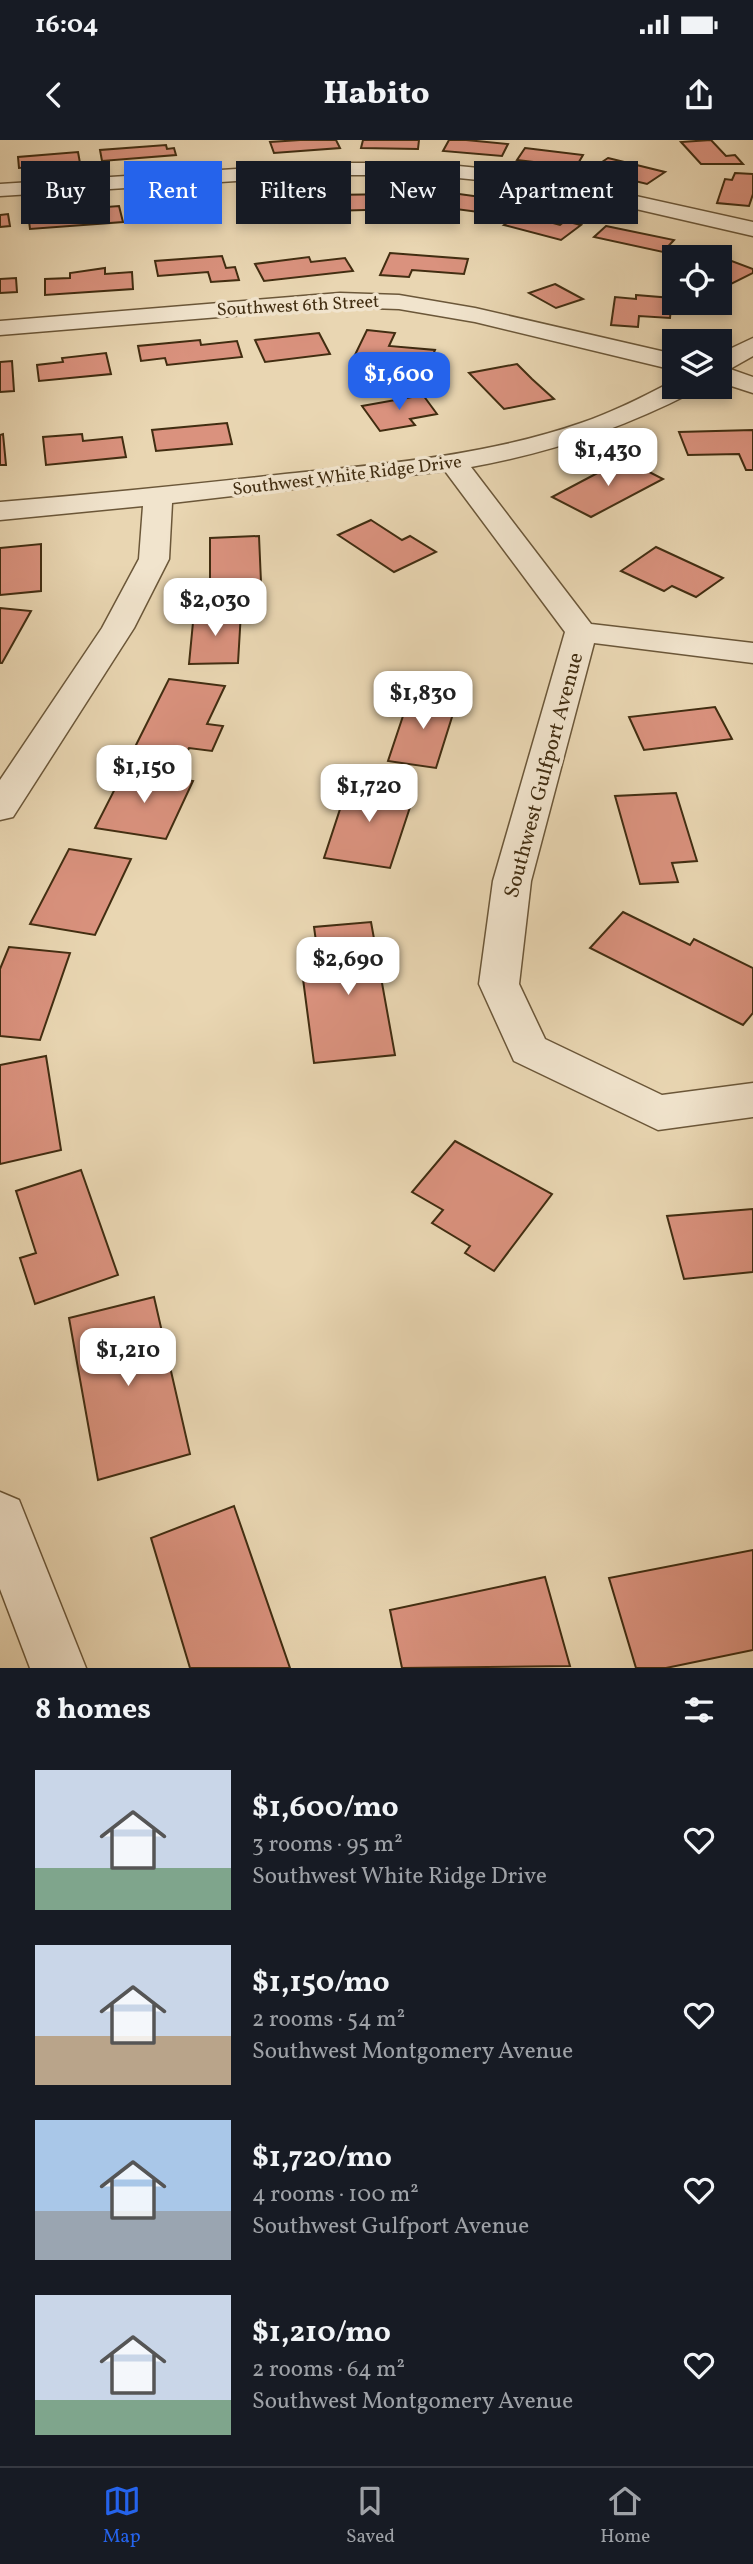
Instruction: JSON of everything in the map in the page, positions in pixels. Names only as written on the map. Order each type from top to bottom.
[{"type":"street","points":[[0,190],[331,169],[427,169],[532,179],[753,229]]},
{"type":"street","name":"Southwest 6th Street","points":[[0,328],[340,300],[399,302],[475,315],[662,359]]},
{"type":"street","points":[[732,358],[753,346]]},
{"type":"street","points":[[732,378],[753,385]]},
{"type":"street","name":"Southwest White Ridge Drive","points":[[0,511],[158,497],[454,464],[530,448],[584,430],[662,398]]},
{"type":"street","name":"Southwest Gulfport Avenue","points":[[454,464],[581,632],[512,881],[499,984],[529,1050],[658,1113],[753,1100]]},
{"type":"street","points":[[0,808],[118,628],[154,559],[158,497]]},
{"type":"street","points":[[581,632],[753,653]]},
{"type":"street","points":[[0,1518],[58,1668]]},
{"type":"building","points":[[336,140],[340,148],[274,153],[270,142]]},
{"type":"building","points":[[363,140],[419,140],[418,149],[361,148]]},
{"type":"building","points":[[449,140],[508,144],[502,156],[443,151]]},
{"type":"building","points":[[711,140],[726,156],[735,155],[743,164],[701,164],[681,142]]},
{"type":"building","points":[[166,145],[167,149],[174,148],[176,155],[102,161],[100,150]]},
{"type":"building","points":[[525,148],[583,155],[580,161],[517,160]]},
{"type":"building","points":[[78,152],[80,161],[21,161],[19,168],[18,157]]},
{"type":"building","points":[[638,165],[665,172],[647,184],[638,182]]},
{"type":"building","points":[[735,173],[753,174],[753,194],[749,206],[717,203],[725,179],[732,180]]},
{"type":"building","points":[[365,194],[365,210],[351,210],[351,195]]},
{"type":"building","points":[[460,194],[474,196],[474,211],[460,210]]},
{"type":"building","points":[[119,206],[123,222],[110,223],[110,207]]},
{"type":"building","points":[[8,214],[10,226],[0,227],[0,215]]},
{"type":"building","points":[[29,224],[96,224],[30,229]]},
{"type":"building","points":[[577,224],[581,225],[561,240],[504,225]]},
{"type":"building","points":[[606,226],[674,240],[669,245],[662,245],[662,252],[594,237]]},
{"type":"building","points":[[390,253],[468,259],[464,274],[412,270],[409,277],[380,275]]},
{"type":"building","points":[[222,256],[226,268],[235,267],[239,280],[211,282],[208,272],[158,276],[155,261]]},
{"type":"building","points":[[309,257],[311,262],[345,258],[353,271],[264,281],[255,264]]},
{"type":"building","points":[[732,261],[753,269],[753,273],[732,284]]},
{"type":"building","points":[[105,268],[105,274],[132,272],[133,289],[45,295],[45,279],[70,278],[70,273]]},
{"type":"building","points":[[16,278],[17,292],[0,293],[0,279]]},
{"type":"building","points":[[555,284],[583,299],[556,308],[529,293]]},
{"type":"building","points":[[636,295],[662,297],[662,315],[670,315],[670,318],[639,316],[638,327],[611,325],[615,297],[636,299]]},
{"type":"building","points":[[367,330],[395,333],[389,346],[435,350],[428,367],[353,359]]},
{"type":"building","points":[[319,333],[330,354],[265,362],[255,340]]},
{"type":"building","points":[[200,340],[201,345],[237,341],[242,357],[167,365],[165,358],[141,361],[138,346]]},
{"type":"building","points":[[106,353],[111,374],[39,381],[37,365],[63,362],[62,358]]},
{"type":"building","points":[[12,361],[14,391],[0,392],[0,362]]},
{"type":"building","points":[[517,364],[554,399],[504,409],[469,373]]},
{"type":"building","points":[[423,395],[437,414],[410,419],[415,425],[380,431],[362,406]]},
{"type":"building","points":[[227,423],[232,444],[156,451],[152,430]]},
{"type":"building","points":[[753,430],[753,470],[746,470],[739,454],[688,455],[679,432]]},
{"type":"building","points":[[3,434],[6,465],[0,465],[0,435]]},
{"type":"building","points":[[82,434],[83,441],[122,437],[126,457],[46,465],[43,437]]},
{"type":"building","points":[[624,459],[663,479],[591,517],[552,497]]},
{"type":"building","points":[[371,520],[402,540],[410,536],[436,552],[394,572],[338,535]]},
{"type":"building","points":[[259,536],[261,582],[210,584],[210,538]]},
{"type":"building","points":[[41,544],[41,591],[0,595],[0,548]]},
{"type":"building","points":[[656,547],[723,578],[696,597],[672,586],[664,591],[621,571]]},
{"type":"building","points":[[0,608],[31,611],[2,663],[0,663]]},
{"type":"building","points":[[194,612],[241,612],[238,663],[189,664]]},
{"type":"building","points":[[169,679],[225,686],[207,724],[223,726],[212,751],[189,748],[184,758],[133,751]]},
{"type":"building","points":[[410,695],[457,701],[436,768],[388,761]]},
{"type":"building","points":[[715,707],[732,739],[644,750],[629,717]]},
{"type":"building","points":[[124,771],[193,781],[166,839],[95,828]]},
{"type":"building","points":[[341,781],[415,792],[390,868],[324,858],[342,803],[334,802]]},
{"type":"building","points":[[676,793],[697,861],[672,863],[678,882],[640,884],[615,796]]},
{"type":"building","points":[[69,849],[131,859],[95,935],[30,924]]},
{"type":"building","points":[[623,912],[690,945],[694,939],[753,968],[753,1013],[743,1025],[590,948]]},
{"type":"building","points":[[371,922],[395,1055],[314,1063],[303,979],[321,978],[314,927]]},
{"type":"building","points":[[9,947],[70,953],[40,1040],[0,1036],[0,969]]},
{"type":"building","points":[[46,1056],[61,1150],[0,1164],[0,1065]]},
{"type":"building","points":[[455,1141],[552,1194],[494,1271],[465,1253],[470,1246],[432,1223],[443,1210],[412,1192]]},
{"type":"building","points":[[81,1170],[118,1275],[35,1304],[20,1258],[36,1253],[16,1191]]},
{"type":"building","points":[[753,1209],[753,1272],[684,1279],[667,1216]]},
{"type":"building","points":[[154,1297],[190,1454],[98,1480],[69,1318]]},
{"type":"building","points":[[234,1506],[290,1668],[190,1668],[151,1538]]},
{"type":"building","points":[[753,1550],[753,1650],[666,1668],[636,1668],[609,1578]]},
{"type":"building","points":[[545,1577],[570,1666],[402,1668],[390,1610]]}]
